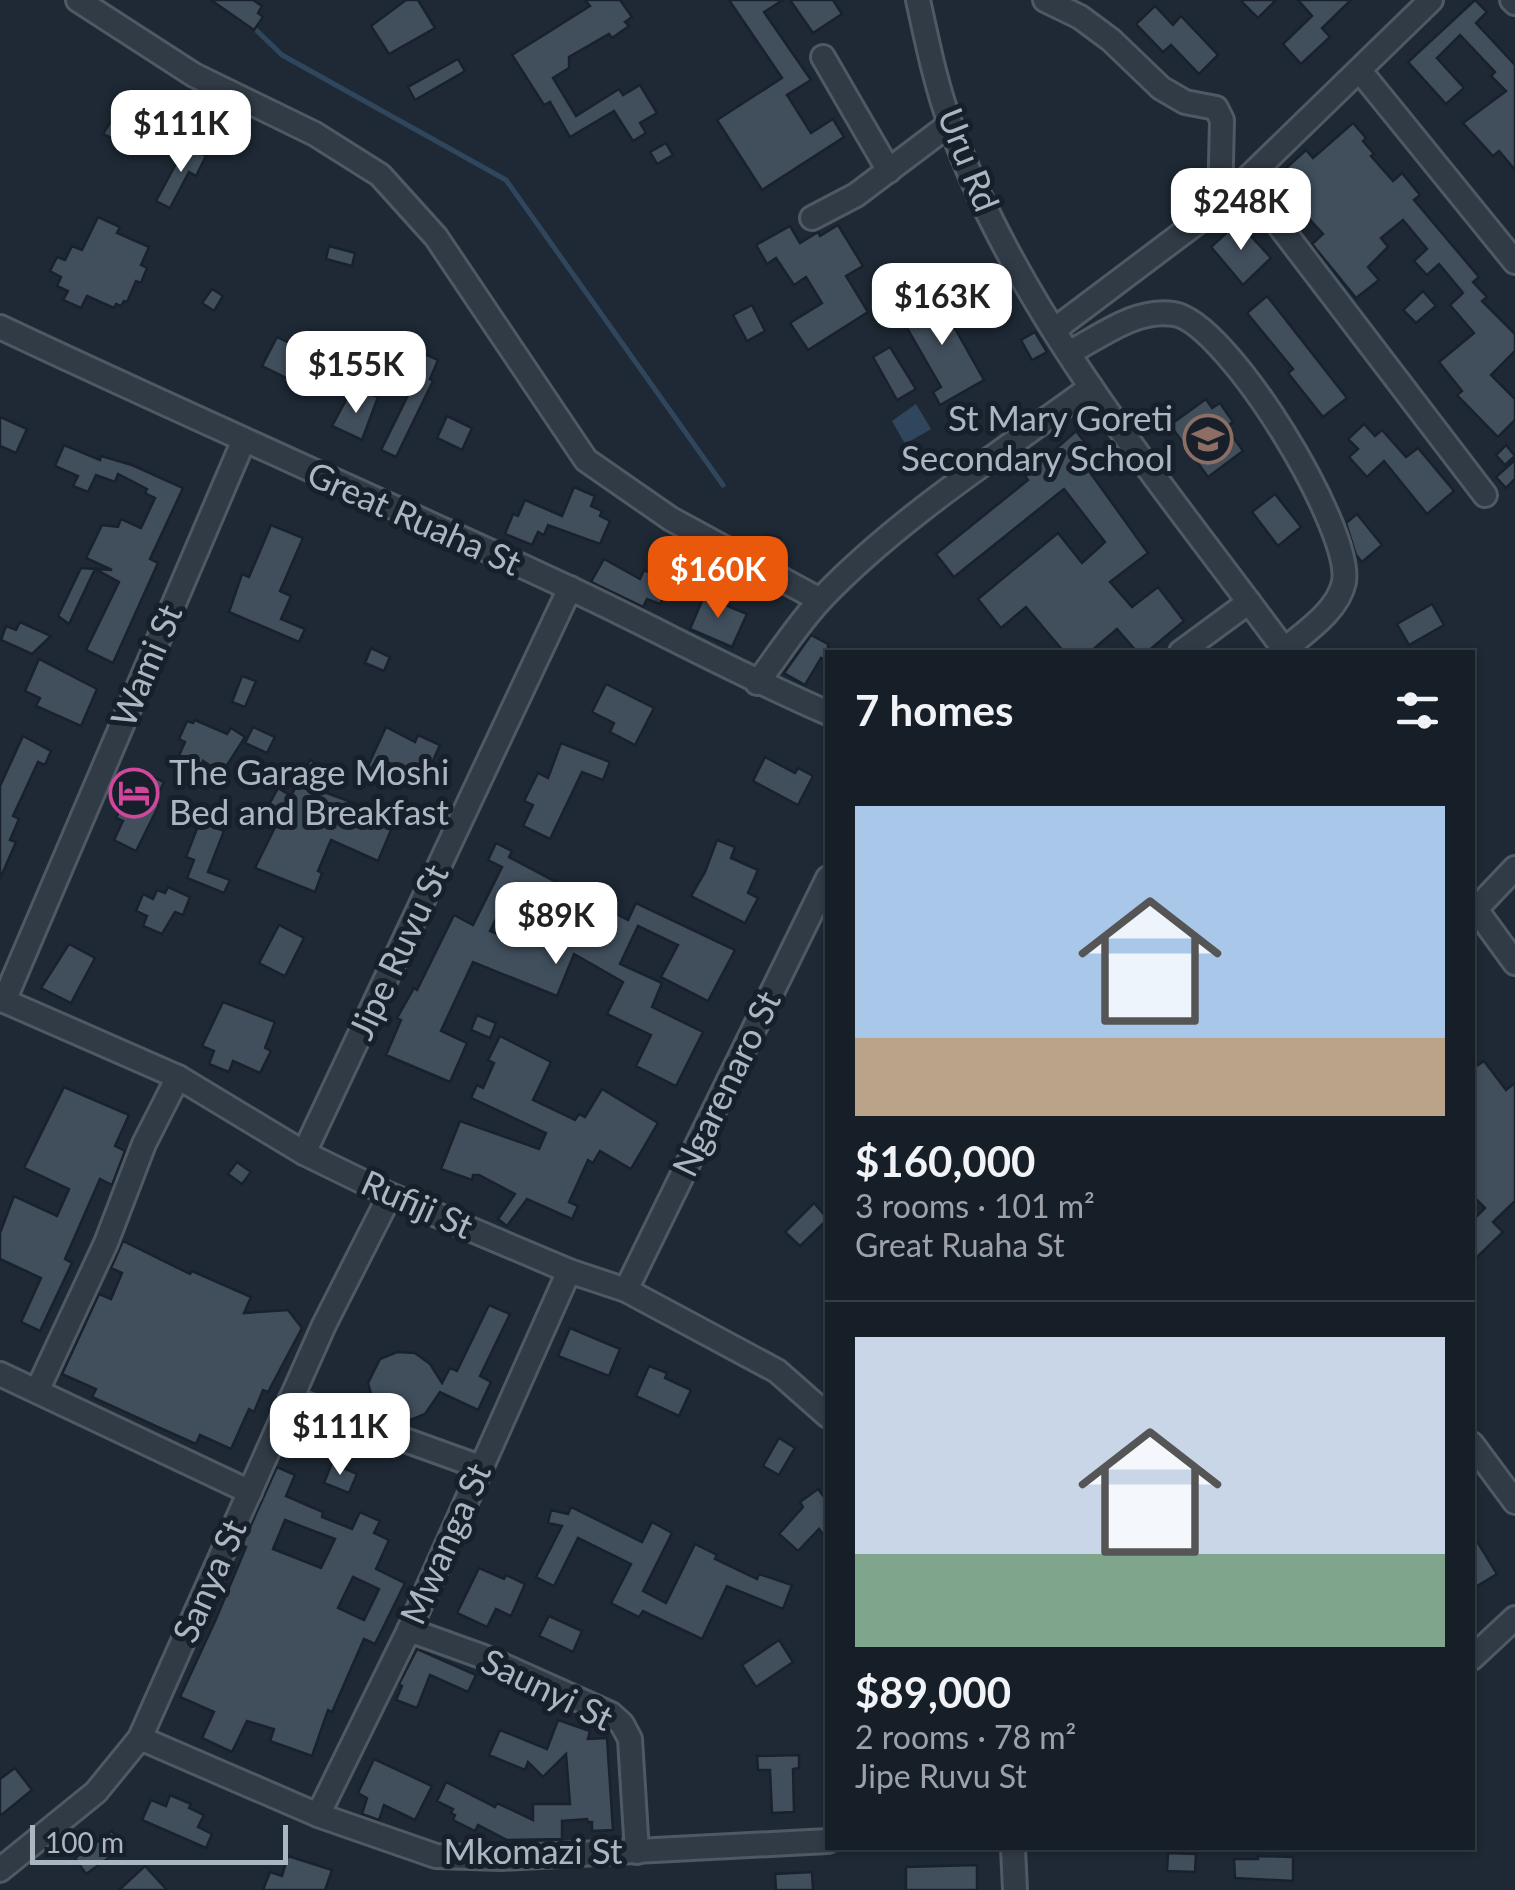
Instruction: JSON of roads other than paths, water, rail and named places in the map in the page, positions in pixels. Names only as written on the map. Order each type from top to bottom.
[{"type":"street","points":[[78,0],[194,75],[316,134],[380,175],[436,237],[586,460],[671,520],[820,600]]},
{"type":"street","name":"Uru Rd","points":[[918,0],[950,124],[998,234],[1092,387],[1284,650]]},
{"type":"street","points":[[1045,0],[1080,17],[1111,40],[1161,88],[1185,102],[1216,108],[1222,120],[1220,205]]},
{"type":"street","points":[[1054,330],[1220,205],[1431,0]]},
{"type":"street","points":[[823,56],[889,171]]},
{"type":"street","points":[[1360,71],[1515,262]]},
{"type":"street","points":[[812,218],[856,195],[950,124]]},
{"type":"street","points":[[1246,182],[1485,494]]},
{"type":"street","points":[[1069,353],[1139,316],[1158,312],[1180,315],[1206,332],[1268,408],[1293,445],[1334,534],[1344,573],[1341,593],[1334,603],[1286,650]]},
{"type":"street","name":"Great Ruaha St","points":[[0,327],[243,442],[570,588],[757,683],[825,712]]},
{"type":"street","points":[[757,683],[820,600],[904,525],[1092,387]]},
{"type":"street","name":"Wami St","points":[[2,1000],[243,442]]},
{"type":"street","name":"Jipe Ruvu St","points":[[304,1153],[570,588]]},
{"type":"street","points":[[1184,650],[1249,602]]},
{"type":"street","points":[[1475,905],[1515,868]]},
{"type":"street","name":"Ngarenaro St","points":[[626,1290],[825,884]]},
{"type":"street","points":[[1475,907],[1515,963]]},
{"type":"street","name":"Rufiji St","points":[[2,1000],[178,1077],[304,1153],[390,1195],[569,1271],[626,1290],[777,1371],[825,1413]]},
{"type":"street","points":[[37,1391],[106,1242],[144,1144],[178,1077]]},
{"type":"street","name":"Sanya St","points":[[0,1870],[96,1792],[140,1738],[291,1399],[390,1195]]},
{"type":"street","name":"Mwanga St","points":[[318,1814],[409,1630],[569,1271]]},
{"type":"street","points":[[0,1374],[250,1492]]},
{"type":"street","points":[[291,1399],[480,1467]]},
{"type":"street","points":[[1475,1448],[1515,1502]]},
{"type":"street","points":[[1475,1655],[1515,1618]]},
{"type":"street","name":"Saunyi St","points":[[409,1630],[484,1657],[610,1714],[622,1724],[630,1739],[637,1852]]},
{"type":"street","name":"Mkomazi St","points":[[140,1738],[318,1814],[436,1856],[502,1858],[825,1841]]},
{"type":"street","points":[[1012,1850],[1015,1890]]},
{"type":"water","points":[[916,404],[931,429],[905,444],[892,421]]},
{"type":"waterway","points":[[252,26],[282,55],[506,180],[723,485]]},
{"type":"place","name":"St Mary Goreti Secondary School","points":[[1208,439]]},
{"type":"place","name":"The Garage Moshi Bed and Breakfast","points":[[134,793]]}]
